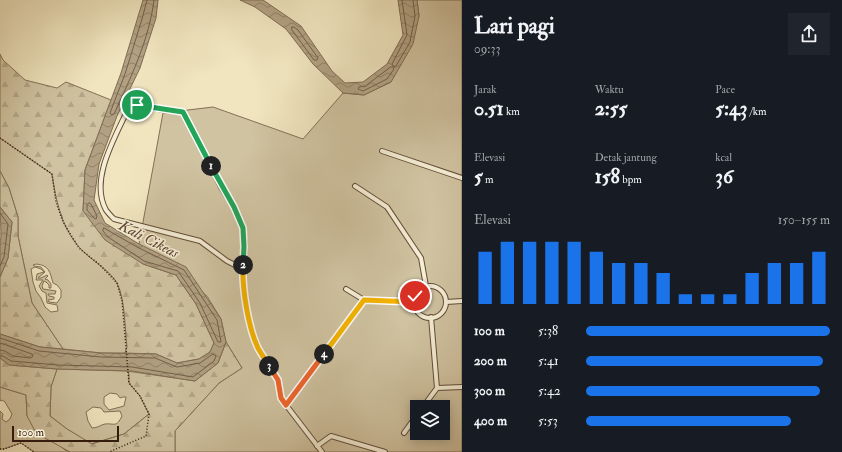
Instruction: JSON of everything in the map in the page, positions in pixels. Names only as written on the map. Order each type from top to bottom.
[{"type":"lane","points":[[243,269],[227,261],[200,241],[114,219],[106,210],[100,187],[104,162],[129,107],[137,105],[183,112],[221,187],[234,207],[243,228],[244,291],[250,327],[258,348],[278,380],[281,398],[322,452]]},
{"type":"lane","points":[[382,151],[462,178]]},
{"type":"lane","points":[[355,186],[387,207],[421,258],[426,286]]},
{"type":"lane","points":[[426,286],[437,287],[442,291],[446,302],[442,312],[437,316],[431,317],[421,315],[417,311],[414,302],[417,292],[426,286]]},
{"type":"lane","points":[[346,289],[364,300],[414,302]]},
{"type":"lane","points":[[286,405],[364,300]]},
{"type":"lane","points":[[446,302],[462,301]]},
{"type":"lane","points":[[428,400],[436,388],[431,317]]},
{"type":"lane","points":[[436,388],[462,387]]},
{"type":"lane","points":[[404,433],[410,425]]},
{"type":"lane","points":[[318,446],[331,436],[385,452]]},
{"type":"path","points":[[0,138],[52,174],[56,202],[63,222],[79,248],[100,265],[117,283],[122,301],[129,383],[140,396],[150,414],[146,436],[109,452]]},
{"type":"path","points":[[0,449],[21,443],[34,452]]},
{"type":"green space","points":[[417,0],[462,0],[462,452],[175,452],[175,431],[219,383],[242,368],[226,342],[221,319],[207,296],[139,244],[163,113],[213,107],[303,139],[343,93],[364,95],[391,82],[419,16]]},
{"type":"green space","points":[[0,54],[3,60],[25,80],[57,88],[66,82],[111,100],[85,170],[83,211],[143,264],[176,275],[196,304],[214,343],[210,352],[199,359],[177,363],[156,354],[125,353],[127,347],[124,314],[122,297],[117,283],[110,274],[79,247],[73,239],[60,212],[52,174],[0,138]]},
{"type":"green space","points":[[0,138],[52,174],[60,212],[73,239],[83,251],[114,278],[120,289],[127,347],[125,353],[101,353],[63,349],[32,303],[18,236],[18,217],[9,188],[0,171]],"holes":[[[36,264],[44,266],[50,272],[53,283],[61,290],[61,297],[57,303],[49,302],[48,300],[54,299],[54,297],[49,296],[48,294],[55,294],[56,291],[43,289],[42,286],[44,281],[49,285],[49,288],[51,288],[51,284],[45,279],[48,276],[47,275],[38,278],[45,272],[41,267],[33,265]],[[35,267],[44,272],[37,274],[36,280],[43,280],[39,286],[42,291],[46,293],[47,303],[57,305],[58,311],[51,312],[45,307],[36,291],[31,269]]]},
{"type":"green space","points":[[0,171],[9,188],[18,217],[18,236],[32,303],[63,349],[40,347],[0,334],[0,277],[8,258],[12,222],[0,207]]},
{"type":"green space","points":[[226,342],[242,368],[219,383],[175,431],[175,452],[70,452],[36,433],[27,416],[26,395],[0,387],[0,358],[9,365],[57,369],[51,387],[50,416],[67,429],[92,444],[124,434],[149,414],[140,396],[129,383],[129,374],[127,371],[195,381],[218,363]]},
{"type":"green space","points":[[57,369],[127,371],[129,374],[129,383],[140,396],[149,414],[124,434],[91,444],[50,416],[51,387]],"holes":[[[110,393],[117,394],[120,398],[126,397],[124,406],[109,410],[104,404],[104,397]],[[93,407],[101,408],[104,412],[120,411],[122,416],[117,424],[105,424],[92,428],[88,421],[86,412]]]},
{"type":"green space","points":[[0,387],[26,395],[27,416],[65,450],[70,452],[34,452],[21,443],[0,449],[0,411],[3,414],[2,419],[6,422],[10,419],[12,414],[5,402],[2,400],[0,401]]},
{"type":"water","points":[[143,0],[158,0],[156,18],[140,68],[117,116],[99,164],[94,200],[105,223],[139,244],[186,267],[221,319],[226,342],[218,363],[195,381],[132,371],[57,369],[9,365],[0,358],[0,334],[40,347],[101,353],[156,354],[177,363],[199,359],[210,352],[214,343],[196,304],[176,275],[143,264],[105,240],[83,211],[85,170],[121,73]]},
{"type":"water","points":[[240,0],[263,0],[301,26],[332,71],[345,83],[363,82],[387,64],[403,35],[398,0],[417,0],[419,16],[413,44],[391,82],[364,95],[343,93],[313,64],[286,29],[255,7]]},
{"type":"water","points":[[0,207],[12,222],[8,258],[0,277],[1,232]]},
{"type":"route","points":[[137,105],[183,112],[221,187],[234,207],[243,228],[244,291],[250,327],[258,348],[278,380],[281,398],[286,405],[364,300],[414,302],[415,296]]},
{"type":"water label","name":"Kali Cikeas","points":[[149,239]]}]
